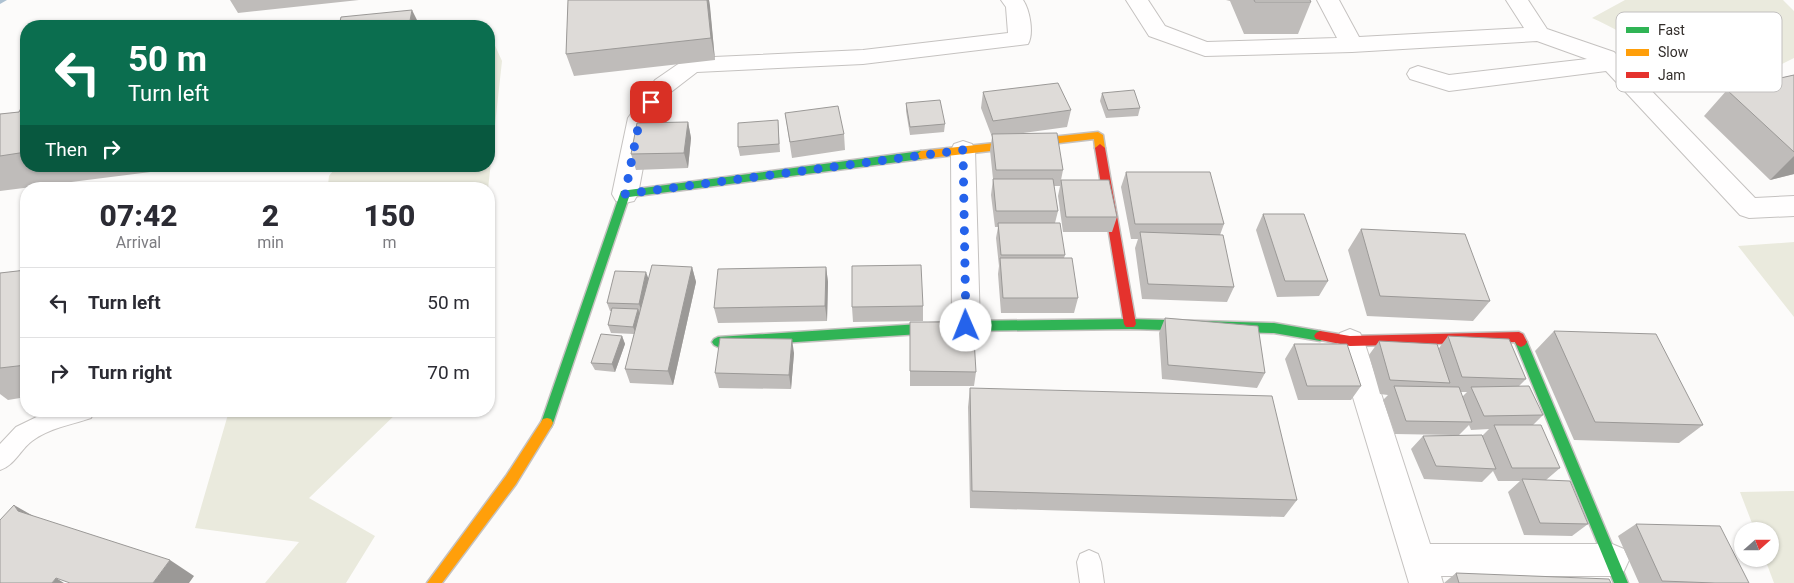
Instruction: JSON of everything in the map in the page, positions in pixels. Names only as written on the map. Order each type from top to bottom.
[{"type":"street","points":[[434,583],[511,480],[548,421],[625,194],[640,118],[663,86],[692,66],[863,57],[1020,40],[1017,7],[1012,0]]},
{"type":"street","points":[[1137,0],[1156,31],[1205,49],[1352,45],[1539,34],[1606,57],[1616,67]]},
{"type":"street","points":[[1328,0],[1352,45]]},
{"type":"street","points":[[1517,0],[1539,34]]},
{"type":"street","points":[[1418,74],[1449,83],[1612,63]]},
{"type":"street","points":[[1639,92],[1749,208],[1794,206]]},
{"type":"street","points":[[625,194],[963,150],[1098,135],[1130,324]]},
{"type":"street","points":[[963,150],[966,326]]},
{"type":"street","points":[[718,342],[966,326],[1130,324],[1274,328],[1350,341],[1519,337],[1616,572],[1423,572],[1350,341]]},
{"type":"lane","points":[[0,460],[24,434],[59,417]]},
{"type":"shaded area","points":[[1625,0],[1783,0],[1794,11],[1794,58],[1782,64],[1782,12],[1616,12],[1616,30],[1592,18]]},
{"type":"shaded area","points":[[495,46],[502,61],[495,125]]},
{"type":"shaded area","points":[[332,172],[490,172],[489,182],[328,182],[329,176]]},
{"type":"shaded area","points":[[1794,242],[1794,317],[1738,246]]},
{"type":"shaded area","points":[[227,417],[393,417],[309,498],[375,536],[346,583],[265,583],[299,542],[195,528]]},
{"type":"shaded area","points":[[1794,491],[1794,583],[1774,583],[1768,568],[1779,568],[1779,522],[1752,522],[1740,492]]},
{"type":"building","points":[[568,0],[707,0],[711,38],[566,54]]},
{"type":"building","points":[[1254,0],[1310,0],[1311,2],[1255,2]]},
{"type":"building","points":[[412,10],[410,20],[340,20],[341,17]]},
{"type":"building","points":[[1794,75],[1794,152],[1729,92],[1782,92],[1782,78]]},
{"type":"building","points":[[1058,83],[1071,110],[993,121],[983,92]]},
{"type":"building","points":[[1134,90],[1140,108],[1108,110],[1102,93]]},
{"type":"building","points":[[940,100],[945,124],[910,127],[906,103]]},
{"type":"building","points":[[838,106],[844,134],[790,142],[785,113]]},
{"type":"building","points":[[20,110],[20,153],[0,156],[0,114],[19,112]]},
{"type":"building","points":[[778,120],[779,144],[738,147],[738,123]]},
{"type":"building","points":[[688,122],[684,153],[631,154],[637,123]]},
{"type":"building","points":[[1057,133],[1063,170],[996,170],[992,134]]},
{"type":"building","points":[[1126,172],[1210,172],[1224,224],[1135,224]]},
{"type":"building","points":[[993,179],[1053,179],[1058,211],[996,211]]},
{"type":"building","points":[[1061,180],[1109,180],[1117,217],[1066,217]]},
{"type":"building","points":[[1263,214],[1304,214],[1328,281],[1285,281]]},
{"type":"building","points":[[998,223],[1060,223],[1065,255],[1001,255]]},
{"type":"building","points":[[1361,229],[1465,234],[1490,301],[1380,296]]},
{"type":"building","points":[[1140,232],[1223,235],[1234,287],[1148,284]]},
{"type":"building","points":[[1000,258],[1072,258],[1078,298],[1003,298]]},
{"type":"building","points":[[652,265],[692,267],[668,371],[625,369]]},
{"type":"building","points":[[921,265],[923,306],[852,307],[852,266]]},
{"type":"building","points":[[826,267],[825,306],[714,308],[718,269]]},
{"type":"building","points":[[20,271],[20,366],[0,368],[0,273]]},
{"type":"building","points":[[615,271],[646,272],[639,304],[607,303]]},
{"type":"building","points":[[612,308],[638,309],[633,327],[608,325]]},
{"type":"building","points":[[1165,318],[1258,326],[1265,373],[1168,365]]},
{"type":"building","points":[[910,322],[973,322],[976,372],[910,371]]},
{"type":"building","points":[[1554,331],[1656,334],[1703,425],[1595,422]]},
{"type":"building","points":[[601,334],[622,336],[612,364],[591,363]]},
{"type":"building","points":[[1448,336],[1509,339],[1526,379],[1462,377]]},
{"type":"building","points":[[720,338],[792,339],[789,375],[715,373]]},
{"type":"building","points":[[1379,341],[1437,344],[1450,383],[1390,380]]},
{"type":"building","points":[[1294,344],[1347,344],[1361,386],[1307,386]]},
{"type":"building","points":[[1394,386],[1459,387],[1472,422],[1406,421]]},
{"type":"building","points":[[1529,386],[1543,415],[1484,416],[1471,387]]},
{"type":"building","points":[[970,388],[1272,396],[1297,500],[972,491]]},
{"type":"building","points":[[1494,425],[1541,425],[1560,468],[1512,468]]},
{"type":"building","points":[[1482,435],[1496,469],[1436,466],[1423,436]]},
{"type":"building","points":[[1522,479],[1570,481],[1588,524],[1540,523]]},
{"type":"building","points":[[14,505],[18,511],[170,560],[153,583],[70,583],[56,578],[52,583],[0,583],[0,520]]},
{"type":"building","points":[[1636,524],[1720,526],[1734,554],[1734,568],[1741,568],[1749,583],[1715,583],[1662,581]]},
{"type":"building","points":[[1456,573],[1609,579],[1611,583],[1459,583]]},
{"type":"traffic: fast","points":[[547,423],[625,194],[921,155]]},
{"type":"traffic: fast","points":[[718,342],[966,326],[1130,324],[1274,328],[1320,336]]},
{"type":"traffic: fast","points":[[1521,342],[1621,583]]},
{"type":"traffic: slow","points":[[921,155],[1098,135],[1100,148]]},
{"type":"traffic: slow","points":[[434,583],[511,480],[547,423]]},
{"type":"traffic: jam","points":[[1100,148],[1130,324]]},
{"type":"traffic: jam","points":[[1320,336],[1350,341],[1519,337],[1521,342]]},
{"type":"route","points":[[651,102],[640,118],[625,194],[963,150],[966,326]]}]
